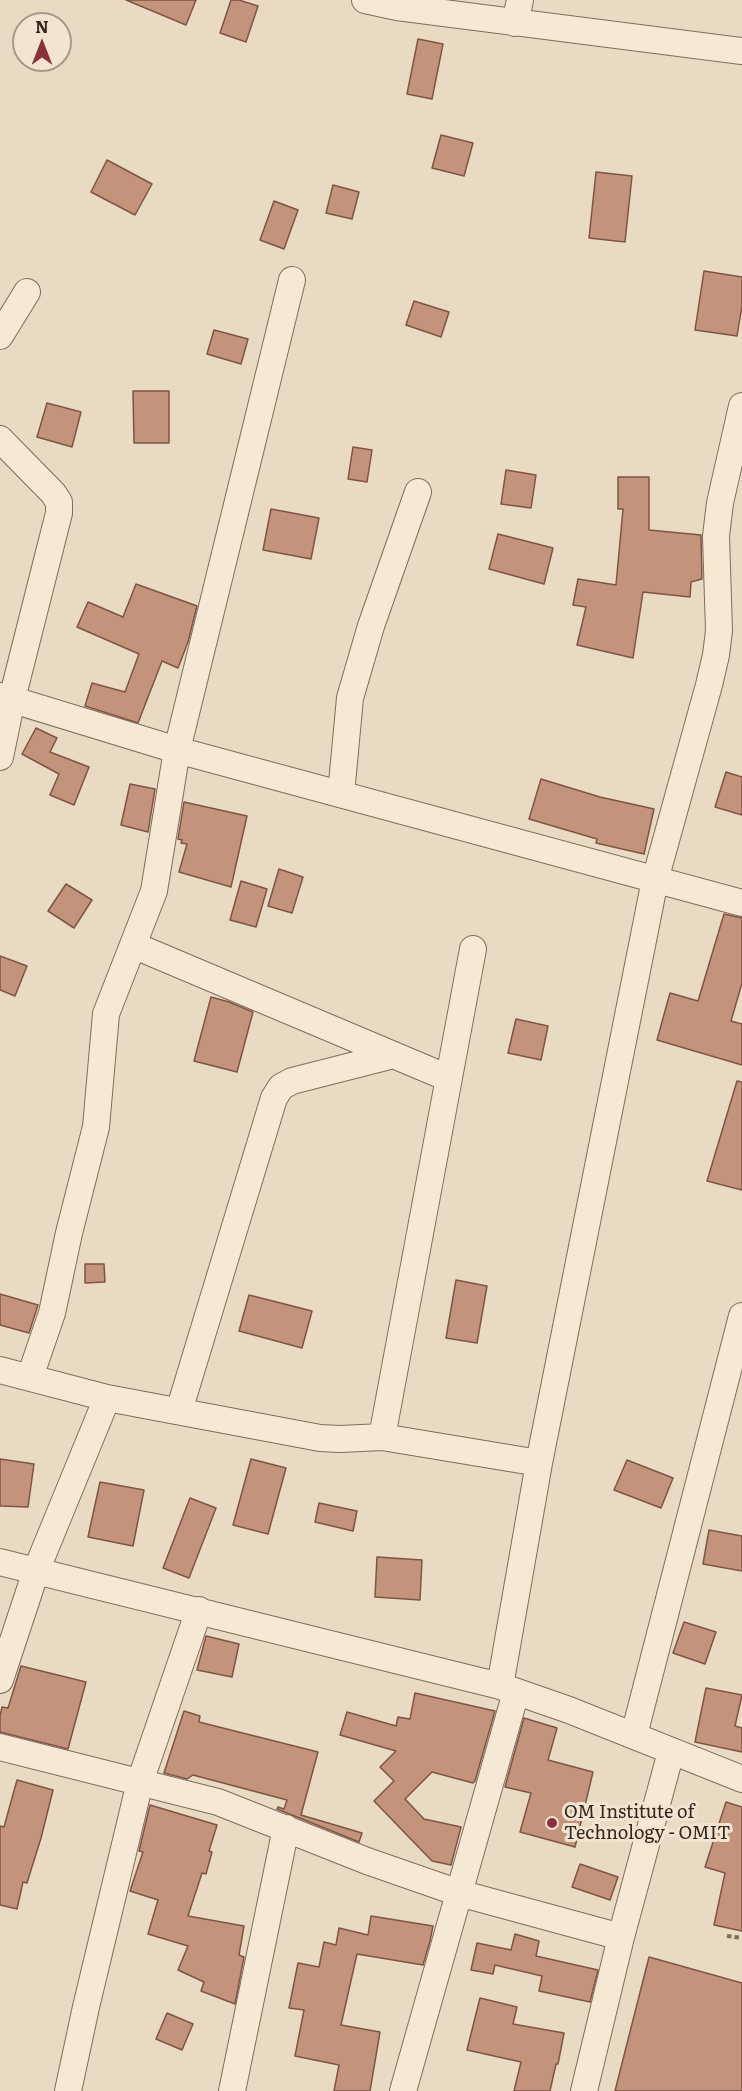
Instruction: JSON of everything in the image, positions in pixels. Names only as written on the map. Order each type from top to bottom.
[{"type":"street","points":[[365,0],[397,7],[518,11],[742,51]]},
{"type":"street","points":[[30,1377],[52,1313],[96,1126],[105,1014],[157,879],[177,750],[292,280]]},
{"type":"street","points":[[0,336],[27,292]]},
{"type":"street","points":[[403,2091],[459,1893],[508,1689],[539,1463],[656,880],[710,686],[719,631],[717,525],[742,406]]},
{"type":"street","points":[[0,439],[59,502],[59,513],[6,697],[0,757]]},
{"type":"street","points":[[341,794],[350,698],[370,626],[418,492]]},
{"type":"street","points":[[6,697],[177,750],[742,903]]},
{"type":"street","points":[[133,945],[448,1078]]},
{"type":"street","points":[[382,1437],[473,949]]},
{"type":"street","points":[[179,1411],[271,1109],[280,1087],[292,1080],[394,1055]]},
{"type":"street","points":[[634,1736],[742,1316]]},
{"type":"street","points":[[0,1370],[107,1398],[320,1438],[382,1437],[539,1463]]},
{"type":"street","points":[[0,1680],[36,1571],[107,1398]]},
{"type":"street","points":[[0,1562],[508,1689],[742,1779]]},
{"type":"street","points":[[68,2091],[140,1782],[199,1610]]},
{"type":"street","points":[[0,1747],[218,1802],[367,1861],[459,1893],[621,1937]]},
{"type":"street","points":[[584,2091],[621,1937],[671,1752]]},
{"type":"street","points":[[232,2091],[286,1828]]},
{"type":"path","points":[[727,1936],[742,1938]]},
{"type":"building","points":[[126,0],[196,0],[186,25]]},
{"type":"building","points":[[231,0],[258,6],[246,42],[220,33]]},
{"type":"building","points":[[418,39],[443,44],[432,99],[407,94]]},
{"type":"building","points":[[441,135],[473,143],[464,176],[432,168]]},
{"type":"building","points":[[107,160],[152,184],[135,215],[91,192]]},
{"type":"building","points":[[596,172],[632,176],[625,242],[589,238]]},
{"type":"building","points":[[333,185],[359,192],[352,219],[326,213]]},
{"type":"building","points":[[274,201],[298,210],[284,249],[260,240]]},
{"type":"building","points":[[704,271],[742,277],[742,306],[737,336],[695,330]]},
{"type":"building","points":[[414,301],[449,312],[441,337],[406,325]]},
{"type":"building","points":[[214,330],[248,339],[241,364],[207,354]]},
{"type":"building","points":[[133,391],[169,391],[169,443],[134,443]]},
{"type":"building","points":[[47,403],[81,412],[72,447],[37,437]]},
{"type":"building","points":[[353,447],[372,450],[367,482],[348,479]]},
{"type":"building","points":[[506,470],[536,475],[531,508],[501,504]]},
{"type":"building","points":[[618,477],[649,477],[649,530],[701,535],[702,579],[691,582],[690,597],[643,592],[633,658],[577,645],[586,607],[573,605],[578,579],[616,585],[623,509],[618,509]]},
{"type":"building","points":[[271,509],[319,518],[311,559],[263,550]]},
{"type":"building","points":[[498,534],[553,548],[544,584],[489,569]]},
{"type":"building","points":[[136,584],[197,606],[188,642],[178,668],[162,661],[138,723],[85,706],[92,683],[125,692],[139,654],[77,627],[88,602],[123,617]]},
{"type":"building","points":[[36,728],[57,738],[50,752],[89,767],[74,805],[50,795],[59,774],[22,754]]},
{"type":"building","points":[[726,772],[742,777],[742,815],[715,807]]},
{"type":"building","points":[[541,779],[600,797],[654,809],[644,854],[596,843],[597,839],[529,819]]},
{"type":"building","points":[[130,784],[155,789],[148,832],[121,825]]},
{"type":"building","points":[[184,802],[247,816],[231,887],[179,872],[187,844],[181,843],[182,840],[178,839]]},
{"type":"building","points":[[279,869],[303,877],[292,913],[268,906]]},
{"type":"building","points":[[241,881],[267,889],[256,927],[230,920]]},
{"type":"building","points":[[66,884],[92,900],[74,928],[48,911]]},
{"type":"building","points":[[724,914],[742,918],[742,983],[731,1021],[742,1024],[742,1065],[657,1040],[670,993],[698,1001]]},
{"type":"building","points":[[0,956],[27,966],[15,996],[0,990]]},
{"type":"building","points":[[211,997],[253,1012],[237,1072],[194,1061]]},
{"type":"building","points":[[516,1019],[548,1026],[541,1060],[508,1053]]},
{"type":"building","points":[[737,1081],[742,1082],[742,1190],[707,1181]]},
{"type":"building","points":[[85,1264],[104,1264],[105,1282],[85,1283]]},
{"type":"building","points":[[456,1280],[487,1286],[477,1343],[446,1338]]},
{"type":"building","points":[[0,1294],[38,1305],[29,1333],[0,1325]]},
{"type":"building","points":[[249,1295],[312,1311],[302,1348],[239,1331]]},
{"type":"building","points":[[0,1459],[34,1464],[28,1507],[0,1506]]},
{"type":"building","points":[[251,1459],[286,1468],[268,1534],[233,1525]]},
{"type":"building","points":[[627,1460],[673,1478],[661,1508],[614,1490]]},
{"type":"building","points":[[100,1482],[144,1490],[133,1546],[88,1537]]},
{"type":"building","points":[[190,1498],[216,1508],[189,1578],[163,1568]]},
{"type":"building","points":[[319,1503],[357,1511],[353,1531],[315,1522]]},
{"type":"building","points":[[709,1530],[742,1536],[742,1571],[703,1564]]},
{"type":"building","points":[[377,1557],[422,1560],[420,1600],[375,1597]]},
{"type":"building","points":[[684,1622],[716,1632],[705,1664],[673,1653]]},
{"type":"building","points":[[206,1636],[239,1644],[232,1677],[197,1670]]},
{"type":"building","points":[[21,1666],[86,1682],[68,1749],[0,1732],[2,1707],[8,1708]]},
{"type":"building","points":[[706,1688],[742,1695],[735,1726],[742,1728],[742,1752],[695,1742]]},
{"type":"building","points":[[415,1693],[495,1711],[473,1783],[432,1772],[405,1799],[424,1819],[461,1827],[451,1865],[432,1861],[374,1801],[394,1781],[380,1767],[396,1751],[340,1735],[347,1712],[396,1726],[398,1717],[410,1719]]},
{"type":"building","points":[[184,1711],[200,1716],[199,1722],[318,1752],[301,1815],[362,1833],[359,1842],[277,1809],[278,1807],[284,1809],[287,1800],[193,1775],[187,1779],[164,1773]]},
{"type":"building","points":[[524,1718],[557,1728],[548,1760],[593,1772],[575,1847],[520,1832],[531,1793],[505,1787]]},
{"type":"building","points":[[17,1780],[53,1790],[41,1838],[27,1883],[23,1882],[17,1909],[0,1905],[0,1826],[4,1827]]},
{"type":"building","points":[[726,1802],[742,1807],[742,1931],[714,1925],[725,1873],[705,1867]]},
{"type":"building","points":[[150,1805],[217,1825],[209,1851],[212,1852],[206,1874],[202,1873],[188,1916],[244,1926],[239,1955],[244,1957],[235,2004],[201,1991],[204,1982],[178,1970],[188,1946],[148,1934],[158,1900],[130,1891],[143,1852],[139,1851]]},
{"type":"building","points":[[580,1864],[618,1877],[610,1900],[572,1887]]},
{"type":"building","points":[[371,1916],[433,1926],[430,1941],[423,1965],[357,1954],[341,2025],[380,2032],[370,2091],[334,2091],[339,2065],[295,2056],[304,2010],[289,2008],[298,1963],[319,1967],[324,1942],[336,1945],[339,1928],[368,1935]]},
{"type":"building","points":[[515,1934],[539,1941],[536,1956],[598,1970],[590,2002],[539,1991],[542,1976],[495,1965],[493,1974],[471,1970],[477,1943],[511,1950]]},
{"type":"building","points":[[649,1957],[742,1983],[742,2091],[615,2091]]},
{"type":"building","points":[[480,1998],[517,2007],[513,2024],[564,2033],[550,2091],[514,2091],[521,2062],[467,2050]]},
{"type":"building","points":[[167,2013],[193,2024],[182,2050],[156,2039]]},
{"type":"place","name":"OM Institute of Technology - OMIT","points":[[552,1823]]}]
